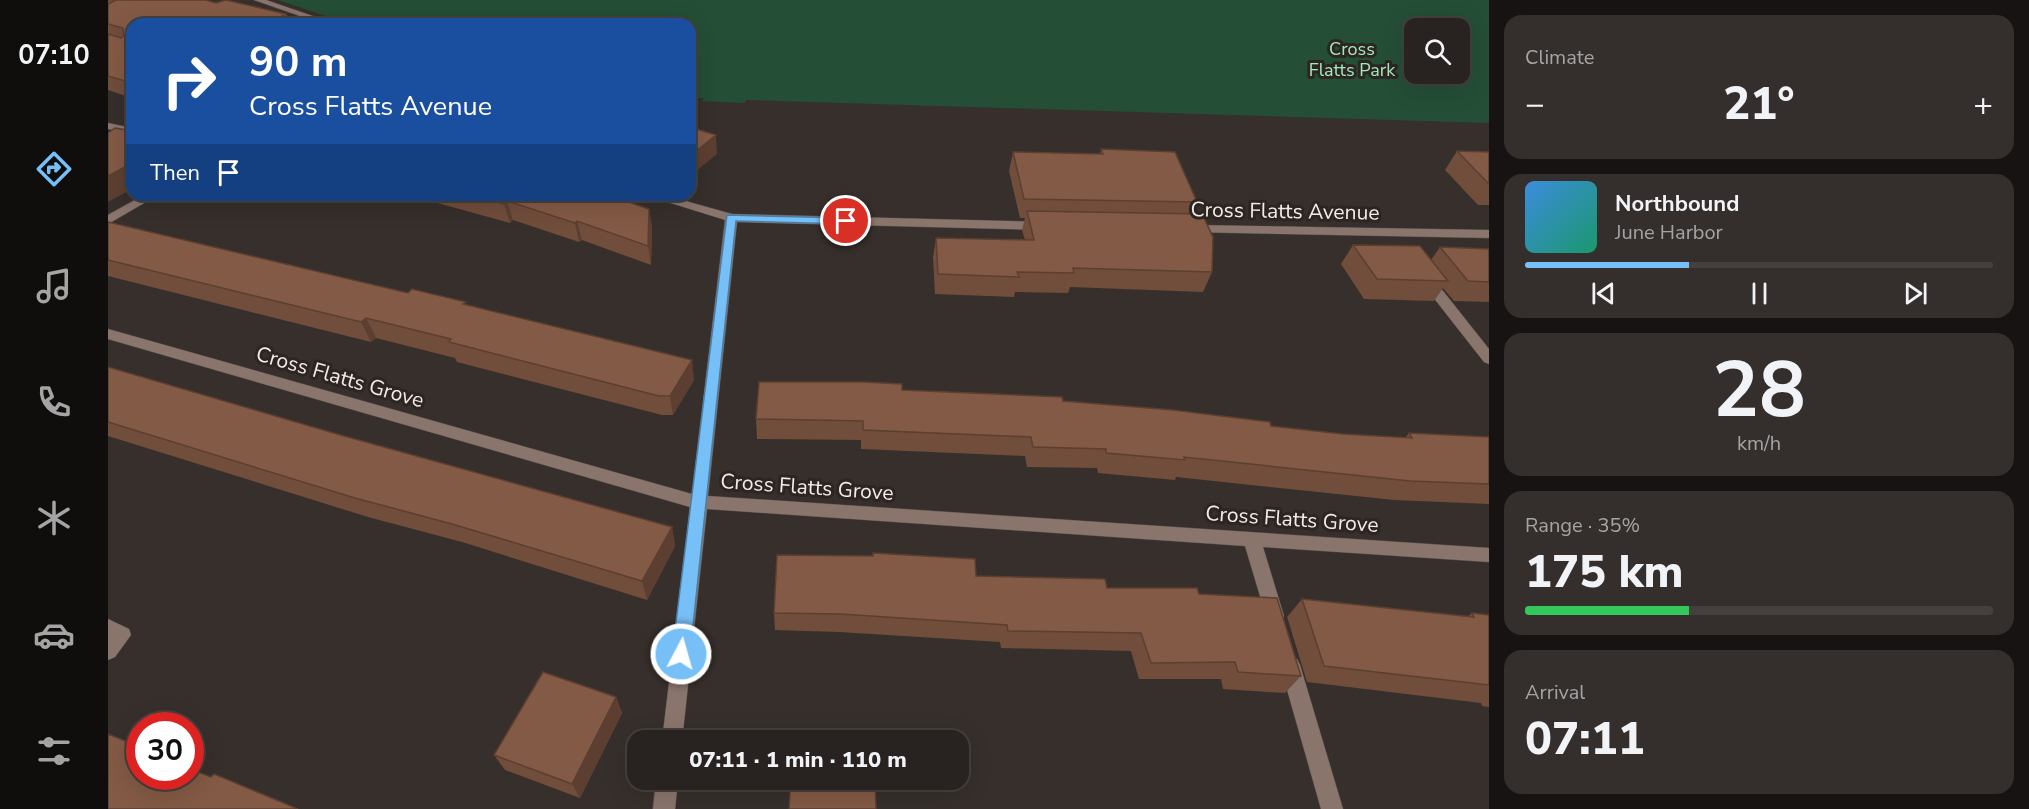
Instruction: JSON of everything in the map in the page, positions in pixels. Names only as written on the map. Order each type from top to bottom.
[{"type":"street","points":[[258,0],[314,18]]},
{"type":"street","points":[[108,126],[126,130]]},
{"type":"street","points":[[108,220],[141,201]]},
{"type":"street","points":[[672,201],[731,218],[1058,226]]},
{"type":"street","points":[[108,204],[129,208]]},
{"type":"street","points":[[673,730],[697,502],[731,218]]},
{"type":"street","name":"Cross Flatts Avenue","points":[[1176,229],[1489,234]]},
{"type":"street","points":[[1390,233],[1404,251]]},
{"type":"street","points":[[1419,269],[1489,359]]},
{"type":"street","name":"Cross Flatts Grove","points":[[108,334],[697,502],[1489,555]]},
{"type":"street","points":[[1252,539],[1279,629]]},
{"type":"street","points":[[108,651],[115,631]]},
{"type":"street","points":[[1286,652],[1332,809]]},
{"type":"street","points":[[664,809],[666,790]]},
{"type":"green space","name":"Cross Flatts Park","points":[[278,0],[1489,0],[1489,123],[746,100],[745,103],[702,101],[704,98],[696,98],[696,18],[331,18]]},
{"type":"building","points":[[116,0],[205,0],[216,3],[226,0],[286,14],[282,16],[291,18],[126,18],[126,81],[108,76],[108,34],[121,38],[124,36],[123,28],[108,24],[108,4]]},
{"type":"building","points":[[115,128],[126,130],[126,166],[108,176],[108,133]]},
{"type":"building","points":[[696,129],[716,135],[696,151]]},
{"type":"building","points":[[1101,149],[1175,152],[1197,202],[1024,199],[1013,152],[1103,154]]},
{"type":"building","points":[[1457,151],[1489,152],[1489,184]]},
{"type":"building","points":[[507,201],[626,201],[649,209],[648,246],[577,221],[575,223]]},
{"type":"building","points":[[1027,211],[1202,214],[1213,237],[1212,272],[1073,268],[1074,273],[1017,272],[1019,277],[938,274],[936,238],[1034,240]]},
{"type":"building","points":[[108,222],[408,293],[412,289],[466,302],[463,304],[692,360],[670,396],[659,396],[449,342],[451,339],[366,318],[361,322],[108,260]]},
{"type":"building","points":[[1353,245],[1420,246],[1448,281],[1377,279]]},
{"type":"building","points":[[1440,247],[1489,249],[1489,282],[1468,281]]},
{"type":"building","points":[[108,367],[337,434],[672,527],[642,581],[452,524],[355,498],[108,422]]},
{"type":"building","points":[[759,382],[902,384],[902,390],[1062,397],[1063,401],[1173,410],[1270,422],[1271,426],[1343,434],[1412,438],[1409,433],[1489,437],[1489,484],[1410,481],[1184,457],[1185,460],[1106,453],[1106,449],[1033,447],[1031,437],[863,430],[863,421],[756,419]]},
{"type":"building","points":[[873,553],[975,559],[976,576],[1105,579],[1107,588],[1197,588],[1199,594],[1277,598],[1301,676],[1238,672],[1235,662],[1151,663],[1141,633],[1008,631],[1007,625],[840,614],[774,613],[777,555],[873,556]]},
{"type":"building","points":[[1302,599],[1474,617],[1472,613],[1489,615],[1489,685],[1324,666]]},
{"type":"building","points":[[543,672],[616,697],[572,784],[494,755]]},
{"type":"building","points":[[108,734],[126,741],[126,790],[204,790],[204,774],[211,777],[214,774],[298,809],[108,809]]},
{"type":"building","points":[[790,790],[875,790],[876,809],[789,809]]},
{"type":"route","points":[[681,654],[731,218],[846,221]]}]
